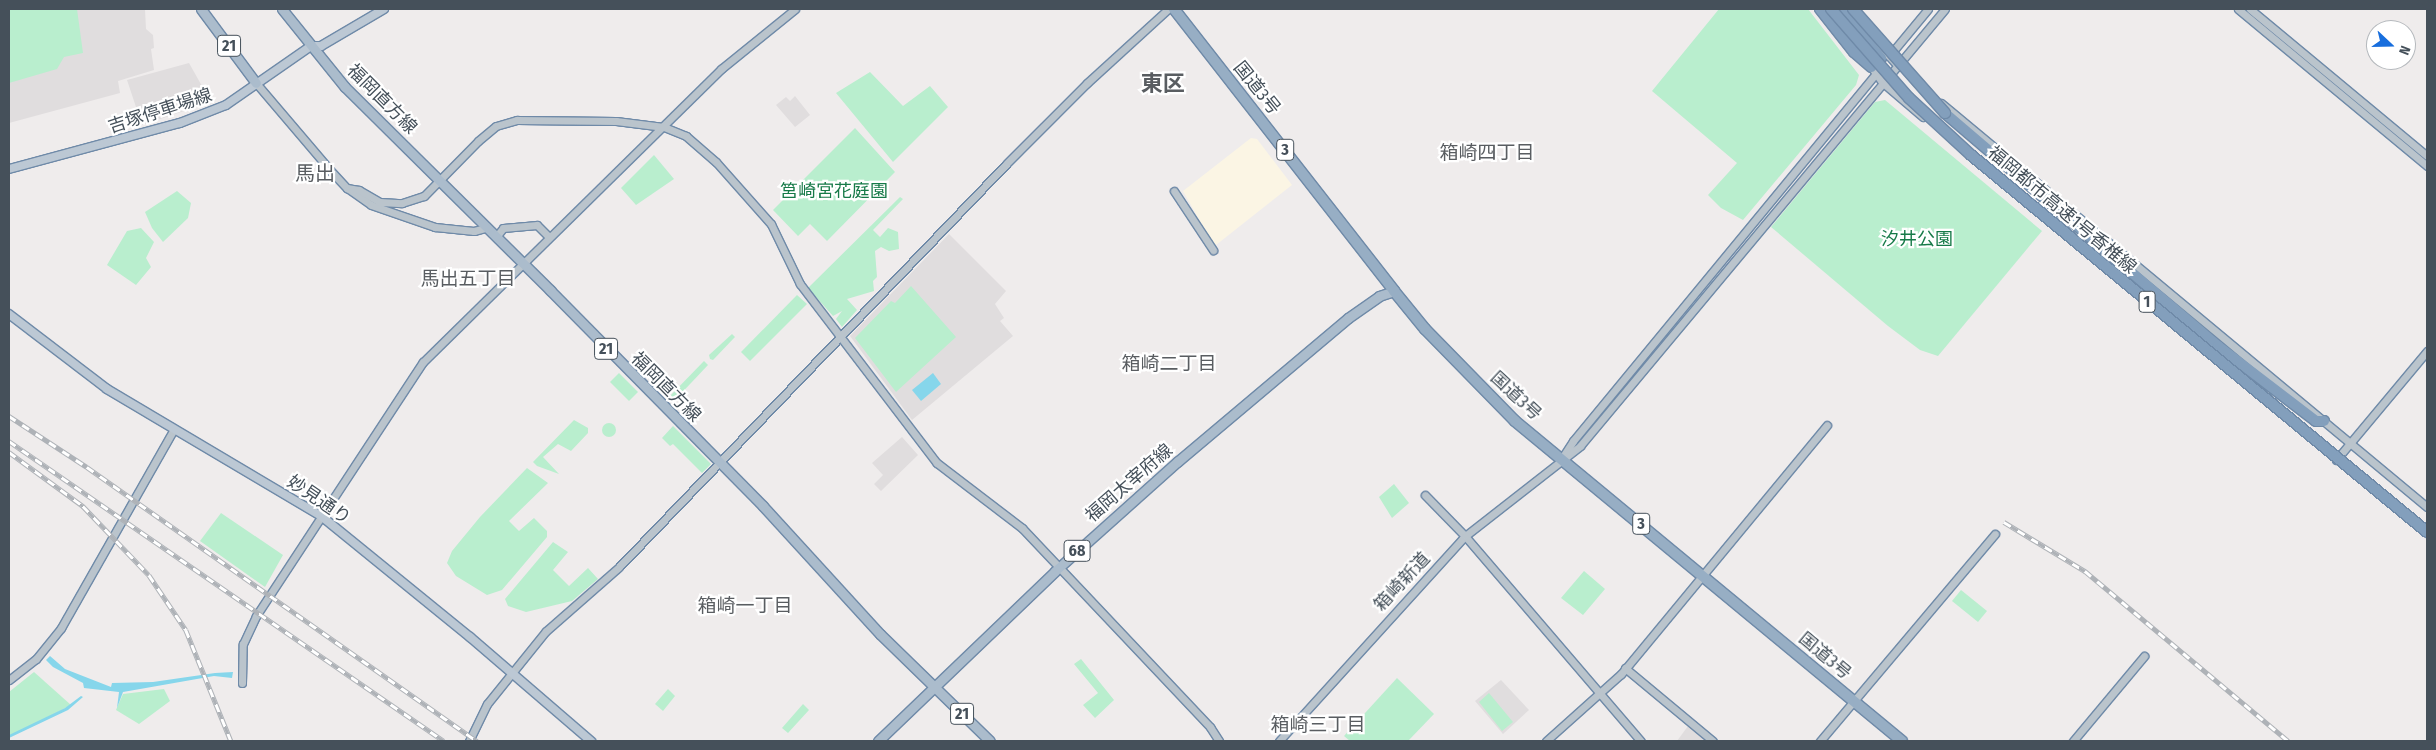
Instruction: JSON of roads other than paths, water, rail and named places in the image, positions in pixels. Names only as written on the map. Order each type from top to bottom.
[{"type":"highway","name":"国道3号","points":[[1174,9],[1425,329],[1515,421],[1902,741]]},
{"type":"highway","points":[[1820,9],[1854,52],[1873,71]]},
{"type":"highway","name":"福岡都市高速1号香椎線","points":[[1832,9],[1909,98],[1965,150],[2427,532]]},
{"type":"highway","name":"福岡都市高速1号香椎線","points":[[1840,9],[1913,94],[1973,153],[2427,532]]},
{"type":"highway","points":[[1851,9],[1945,113],[2218,346],[2316,421],[2324,421]]},
{"type":"main road","name":"21","points":[[201,9],[256,84]]},
{"type":"main road","name":"福岡直方線","points":[[282,9],[345,87],[441,181],[485,228],[522,262],[718,461],[934,687],[990,741]]},
{"type":"main road","name":"吉塚停車場線","points":[[9,170],[180,123],[226,105],[311,46],[321,46],[384,9]]},
{"type":"main road","name":"福岡太宰府線","points":[[878,741],[1059,567],[1322,339],[1379,296],[1394,291]]},
{"type":"main road","name":"妙見通り","points":[[9,314],[107,390],[321,516],[591,741]]},
{"type":"street","points":[[242,683],[243,644],[256,616],[423,362],[522,262],[722,69],[795,9]]},
{"type":"street","points":[[468,741],[487,704],[546,631],[618,568],[718,461],[1087,83],[1168,9]]},
{"type":"street","points":[[1832,9],[1856,36],[1873,71],[1882,82],[2336,460],[2427,532]]},
{"type":"street","points":[[1851,9],[1896,65],[2427,507]]},
{"type":"street","points":[[1660,342],[1873,71],[1888,57],[1928,9]]},
{"type":"street","points":[[1660,342],[1945,9]]},
{"type":"street","points":[[2238,9],[2427,166]]},
{"type":"street","points":[[2250,9],[2427,156]]},
{"type":"street","points":[[256,84],[347,188],[371,205],[414,222],[449,229],[485,228]]},
{"type":"street","points":[[347,188],[359,190],[380,202],[402,203],[424,196],[441,181],[478,141],[496,126],[517,120],[616,121],[664,127],[700,146],[772,224],[800,284],[937,463],[1022,528],[1210,727],[1219,741]]},
{"type":"street","points":[[1174,191],[1213,250]]},
{"type":"street","points":[[496,237],[503,228],[537,225],[549,236]]},
{"type":"street","name":"箱崎新道","points":[[1279,741],[1465,536],[1562,458],[1580,446],[1660,342]]},
{"type":"street","points":[[2336,460],[2427,351]]},
{"type":"street","points":[[1546,741],[1625,668],[1826,425]]},
{"type":"street","points":[[9,680],[36,658],[61,628],[174,431]]},
{"type":"street","points":[[1425,495],[1465,536],[1642,741]]},
{"type":"street","points":[[1820,741],[1995,534]]},
{"type":"street","points":[[2073,741],[2144,656]]},
{"type":"street","points":[[1625,668],[1713,741]]},
{"type":"water","points":[[933,373],[941,384],[921,401],[912,390]]},
{"type":"water","points":[[50,656],[65,669],[111,687],[112,683],[153,682],[233,672],[232,678],[214,676],[123,692],[117,708],[119,692],[84,688],[83,683],[53,667],[46,660]]},
{"type":"water","points":[[81,696],[83,697],[68,710],[9,738],[9,735],[65,708]]},
{"type":"railway","points":[[9,416],[87,467],[477,741]]},
{"type":"railway","points":[[9,441],[444,741]]},
{"type":"railway","points":[[9,452],[83,506],[149,575],[186,630],[231,741]]},
{"type":"railway","points":[[2004,522],[2085,571],[2288,741]]},
{"type":"district","name":"東区","points":[[1163,84]]},
{"type":"district","name":"箱崎四丁目","points":[[1487,153]]},
{"type":"district","name":"馬出","points":[[315,173]]},
{"type":"district","name":"馬出五丁目","points":[[468,279]]},
{"type":"district","name":"箱崎二丁目","points":[[1169,364]]},
{"type":"district","name":"箱崎一丁目","points":[[745,606]]},
{"type":"district","name":"箱崎三丁目","points":[[1318,725]]},
{"type":"park label","name":"筥崎宮花庭園","points":[[834,191]]},
{"type":"park label","name":"汐井公園","points":[[1917,239]]}]
